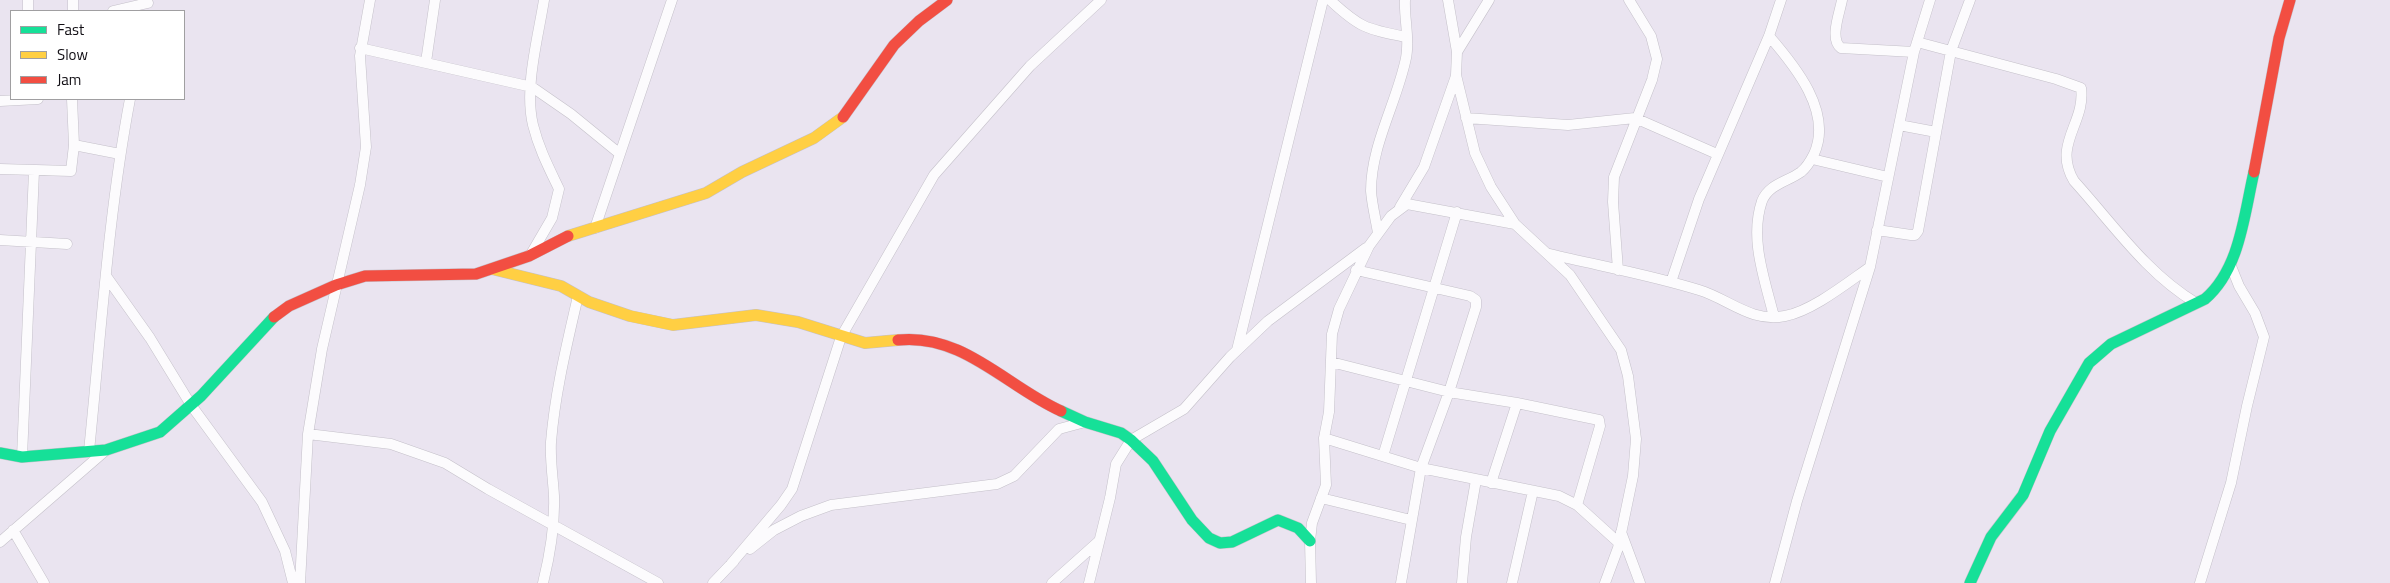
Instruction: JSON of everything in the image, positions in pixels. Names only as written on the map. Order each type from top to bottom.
[{"type":"street","points":[[300,583],[308,434],[322,349],[360,185],[366,147],[360,48],[370,0]]},
{"type":"street","points":[[426,62],[435,0]]},
{"type":"street","points":[[529,256],[552,218],[559,189],[542,157],[533,124],[532,88],[544,0]]},
{"type":"street","points":[[595,228],[672,0]]},
{"type":"street","points":[[0,454],[22,457],[106,450],[126,445],[160,432],[191,405],[274,317],[289,306],[336,285],[365,276],[476,274],[529,256],[568,236],[706,193],[742,172],[814,138],[842,119],[894,46],[919,21],[947,0]]},
{"type":"street","points":[[713,583],[781,506],[792,489],[840,337],[934,175],[1030,66],[1101,0]]},
{"type":"street","points":[[1237,351],[1323,0]]},
{"type":"street","points":[[1330,0],[1350,19],[1366,28],[1406,37]]},
{"type":"street","points":[[1378,233],[1371,192],[1373,174],[1380,142],[1399,90],[1407,55],[1405,0]]},
{"type":"street","points":[[1310,583],[1312,523],[1326,485],[1324,438],[1329,412],[1332,334],[1339,309],[1356,270],[1369,246],[1400,207],[1424,167],[1439,130],[1456,75],[1457,52],[1448,0]]},
{"type":"street","points":[[1457,52],[1489,0]]},
{"type":"street","points":[[1618,270],[1613,202],[1614,177],[1635,118],[1652,80],[1657,59],[1651,36],[1629,0]]},
{"type":"street","points":[[1671,282],[1717,154],[1769,36],[1781,0]]},
{"type":"street","points":[[1842,0],[1835,42],[1841,48],[1916,47],[1951,51],[2038,74],[2081,88],[2079,105],[2065,156],[2067,170],[2074,181],[2147,265],[2170,286],[2196,304]]},
{"type":"street","points":[[1775,583],[1797,501],[1870,267],[1876,230],[1916,47],[1930,0]]},
{"type":"street","points":[[1876,230],[1911,235],[1915,235],[1918,231],[1951,51],[1970,0]]},
{"type":"street","points":[[1970,583],[1991,537],[2023,495],[2050,431],[2089,364],[2112,344],[2196,304],[2218,288],[2231,266],[2261,144],[2279,38],[2290,0]]},
{"type":"street","points":[[119,10],[147,5]]},
{"type":"street","points":[[1769,36],[1800,76],[1811,99],[1820,136],[1812,159],[1803,171],[1772,187],[1763,199],[1757,222],[1759,251],[1774,317]]},
{"type":"street","points":[[360,48],[532,88],[572,114],[620,154]]},
{"type":"street","points":[[1456,75],[1479,161],[1490,187],[1515,224],[1570,275],[1621,350],[1628,376],[1636,439],[1633,476],[1619,543],[1605,583]]},
{"type":"street","points":[[0,101],[16,100]]},
{"type":"street","points":[[0,169],[71,171],[74,145],[72,100]]},
{"type":"street","points":[[89,451],[120,154],[130,100]]},
{"type":"street","points":[[1466,118],[1568,125],[1635,118],[1717,154]]},
{"type":"street","points":[[1899,124],[1936,132]]},
{"type":"street","points":[[74,145],[120,154]]},
{"type":"street","points":[[1812,159],[1888,177]]},
{"type":"street","points":[[22,457],[34,171]]},
{"type":"street","points":[[1400,207],[1407,204],[1420,204],[1515,224]]},
{"type":"street","points":[[1383,456],[1457,212]]},
{"type":"street","points":[[0,240],[67,244]]},
{"type":"street","points":[[1089,583],[1116,464],[1131,440],[1184,409],[1237,351],[1268,321],[1369,246]]},
{"type":"street","points":[[1549,254],[1671,282],[1717,297],[1744,312],[1765,318],[1786,316],[1829,297],[1870,267]]},
{"type":"street","points":[[2200,583],[2231,483],[2246,406],[2264,337],[2261,324],[2231,266]]},
{"type":"street","points":[[490,269],[535,278],[561,286],[578,296],[630,316],[673,326],[756,316],[798,322],[840,337],[865,343],[914,338],[946,346],[981,360],[1054,408],[1085,422],[1121,433],[1131,440],[1153,461],[1192,520],[1209,538],[1220,543],[1232,542],[1278,520],[1298,528],[1310,541]]},
{"type":"street","points":[[1356,270],[1470,296],[1476,300],[1476,307],[1450,392],[1420,468],[1402,583]]},
{"type":"street","points":[[106,276],[150,338],[191,405],[262,502],[285,550],[293,583]]},
{"type":"street","points":[[543,583],[550,554],[554,498],[551,444],[557,388],[578,296]]},
{"type":"street","points":[[1331,362],[1450,392],[1517,403],[1598,420],[1600,426],[1577,505]]},
{"type":"street","points":[[1491,483],[1517,403]]},
{"type":"street","points":[[731,564],[774,530],[801,516],[831,505],[997,484],[1014,476],[1047,439],[1059,429],[1085,422]]},
{"type":"street","points":[[308,434],[391,444],[444,462],[488,489],[658,583]]},
{"type":"street","points":[[1324,438],[1420,468],[1559,496],[1577,505],[1619,543]]},
{"type":"street","points":[[0,542],[106,450]]},
{"type":"street","points":[[1462,583],[1466,537],[1476,480]]},
{"type":"street","points":[[1512,583],[1533,491]]},
{"type":"street","points":[[1322,498],[1411,520]]},
{"type":"street","points":[[13,530],[44,583]]},
{"type":"street","points":[[1621,532],[1640,583]]},
{"type":"street","points":[[1052,583],[1100,540]]},
{"type":"traffic: fast","points":[[1970,583],[1991,537],[2023,495],[2050,431],[2089,363],[2111,344],[2205,299],[2217,287],[2226,273],[2239,240],[2254,172]]},
{"type":"traffic: fast","points":[[0,453],[22,457],[106,450],[160,432],[201,396],[274,317]]},
{"type":"traffic: fast","points":[[1061,411],[1085,422],[1121,433],[1131,440],[1153,461],[1192,520],[1209,538],[1220,543],[1232,542],[1278,520],[1298,528],[1310,541]]},
{"type":"traffic: slow","points":[[568,236],[706,193],[742,172],[814,138],[843,117]]},
{"type":"traffic: slow","points":[[492,269],[561,286],[589,302],[630,316],[673,325],[756,315],[798,322],[865,343],[898,340]]},
{"type":"traffic: jam","points":[[843,117],[894,45],[919,21],[947,0]]},
{"type":"traffic: jam","points":[[2254,172],[2279,38],[2290,0]]},
{"type":"traffic: jam","points":[[274,317],[289,306],[336,285],[365,276],[476,274],[529,256],[568,236]]},
{"type":"traffic: jam","points":[[898,340],[921,340],[943,345],[964,353],[1041,401],[1061,411]]}]
